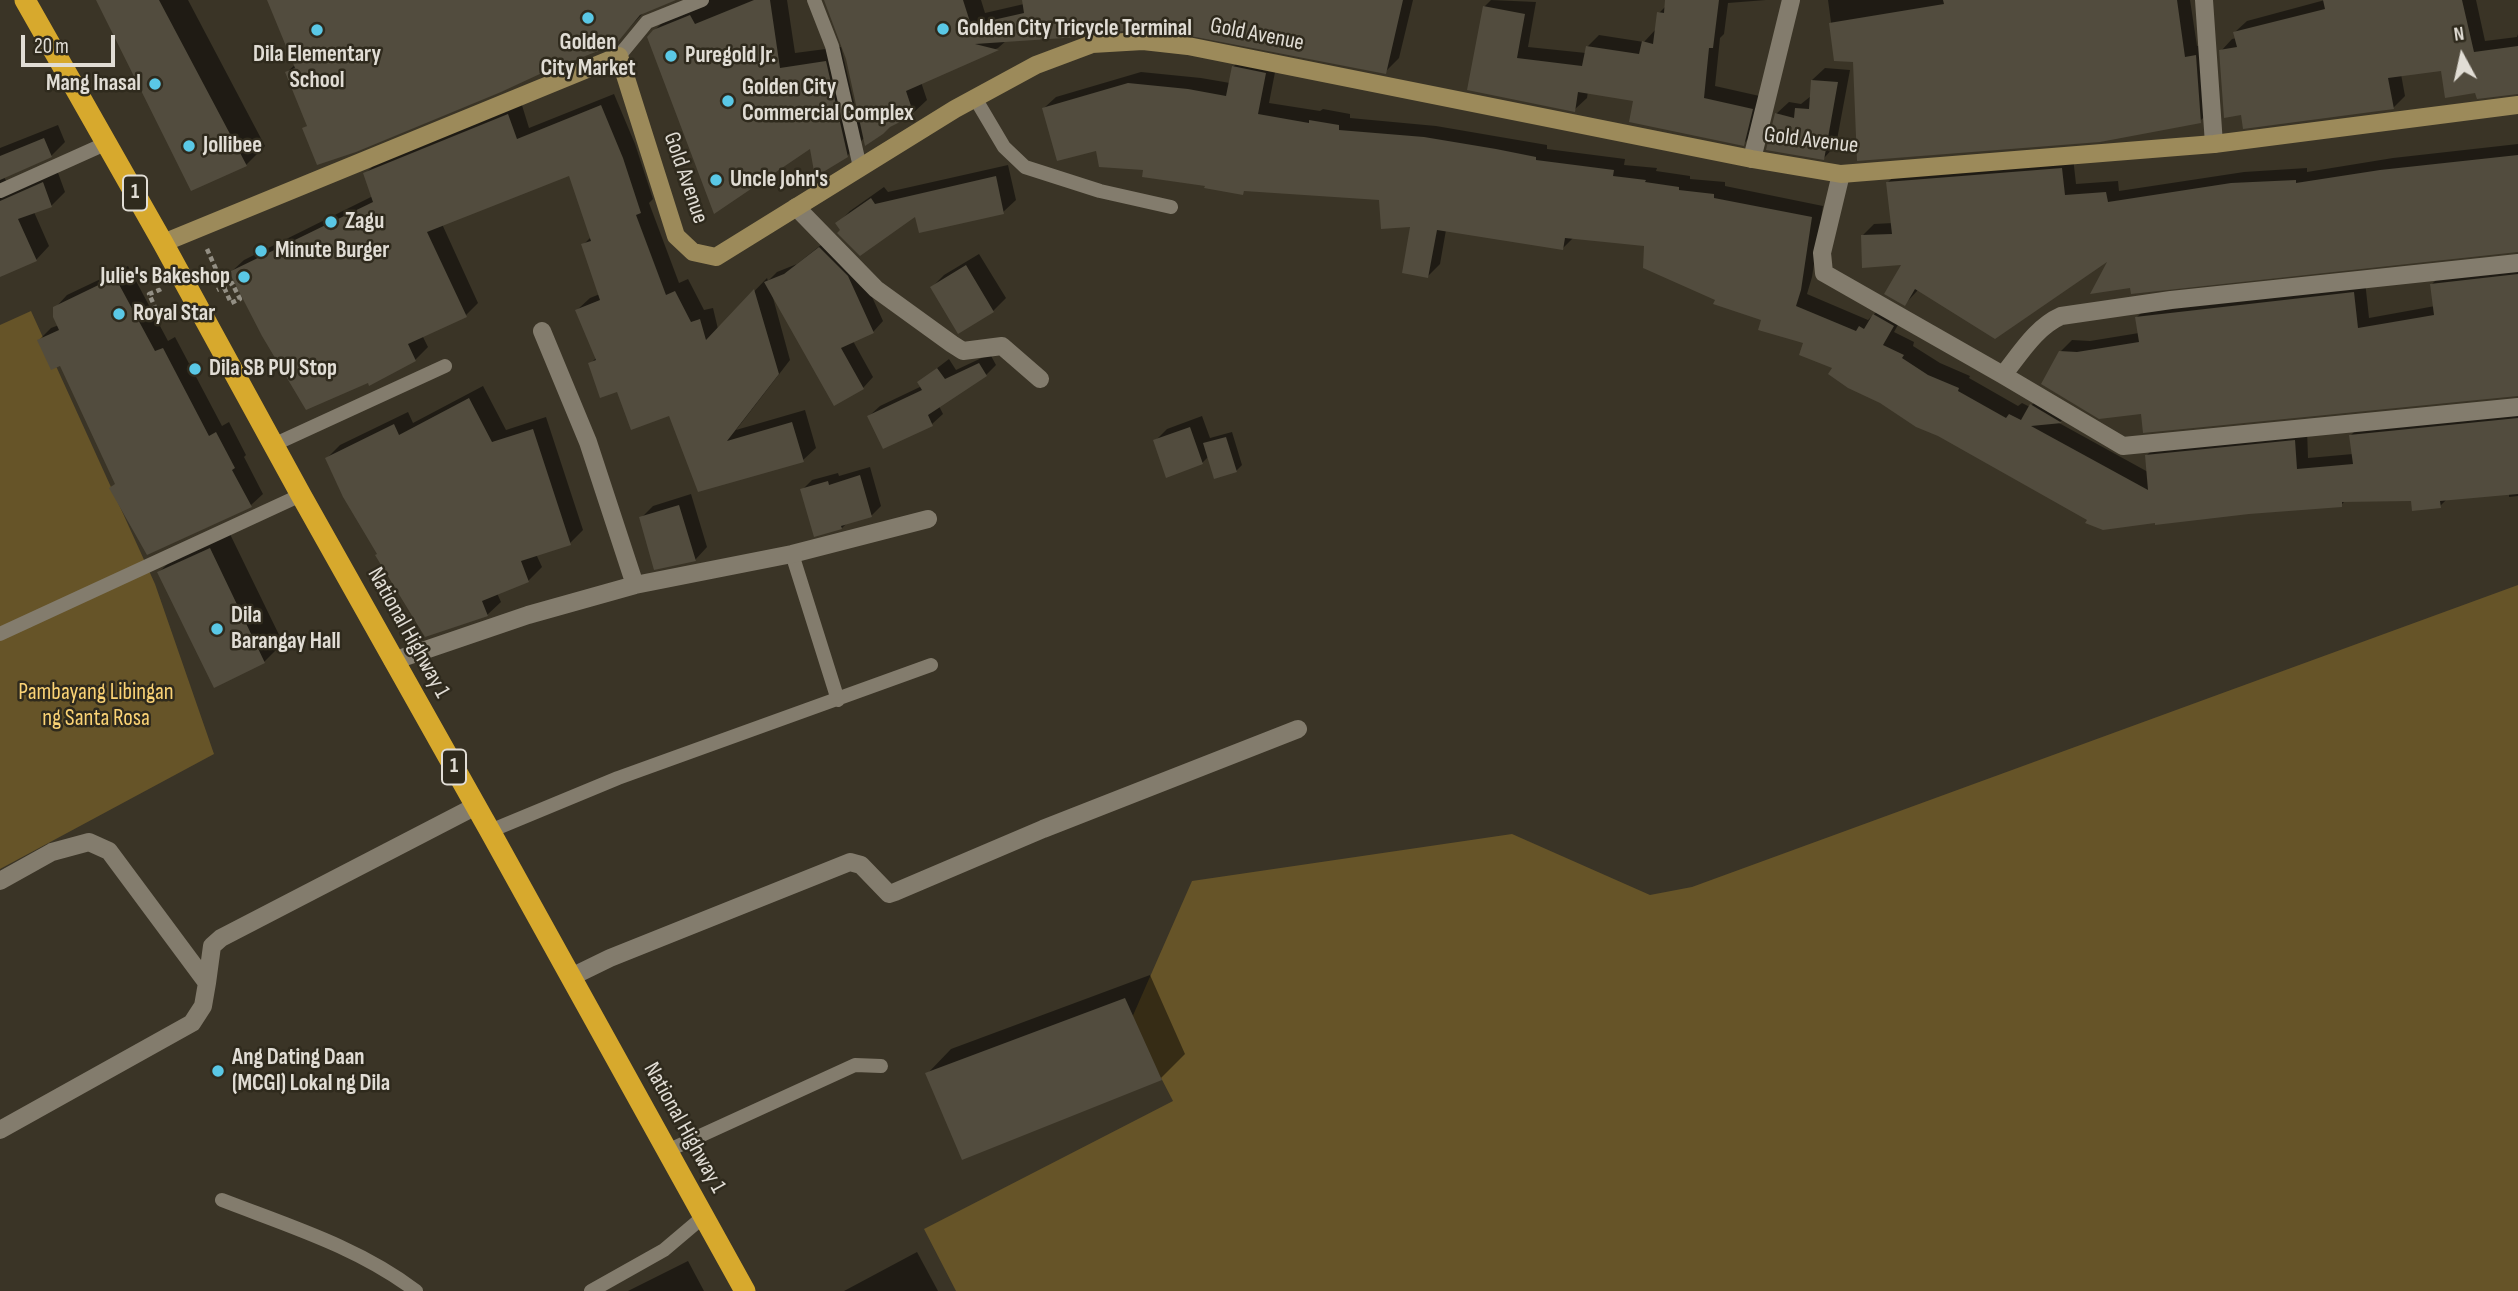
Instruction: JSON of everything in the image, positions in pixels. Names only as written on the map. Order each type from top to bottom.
[{"type":"highway","name":"National Highway 1","points":[[25,0],[163,243],[745,1291]]},
{"type":"street","points":[[1752,159],[1791,0]]},
{"type":"street","points":[[2204,0],[2214,144]]},
{"type":"street","name":"Gold Avenue","points":[[619,56],[676,236],[693,252],[716,257],[975,98],[1036,65],[1092,44],[1143,41],[1188,46],[1752,159],[1841,174],[2214,144],[2518,106]]},
{"type":"street","points":[[163,243],[619,56]]},
{"type":"street","points":[[1841,174],[1822,253],[1824,273],[2003,374],[2123,446],[2518,407]]},
{"type":"street","points":[[796,207],[876,289],[952,344],[964,351],[1002,346],[1040,379]]},
{"type":"street","points":[[2003,374],[2039,330],[2049,321],[2061,316],[2171,300],[2518,263]]},
{"type":"street","points":[[542,331],[588,442],[635,585]]},
{"type":"street","points":[[393,661],[528,615],[635,585],[792,554],[928,519]]},
{"type":"street","points":[[571,977],[610,958],[850,862],[861,864],[889,894],[895,892],[1043,829],[1298,729]]},
{"type":"street","points":[[0,1130],[192,1023],[203,1006],[212,946],[221,937],[476,806]]},
{"type":"street","points":[[0,881],[52,852],[89,842],[109,851],[207,983]]},
{"type":"lane","points":[[619,56],[647,22],[702,0]]},
{"type":"lane","points":[[814,0],[832,46],[860,167]]},
{"type":"lane","points":[[975,98],[1004,147],[1025,167],[1100,191],[1171,207]]},
{"type":"lane","points":[[0,191],[107,143]]},
{"type":"lane","points":[[274,445],[445,366]]},
{"type":"lane","points":[[0,634],[301,495]]},
{"type":"lane","points":[[792,554],[838,699]]},
{"type":"lane","points":[[490,831],[618,778],[931,665]]},
{"type":"lane","points":[[667,1151],[855,1065],[881,1066]]},
{"type":"lane","points":[[222,1200],[335,1243],[393,1274],[416,1291]]},
{"type":"lane","points":[[591,1291],[664,1250],[703,1217]]},
{"type":"path","points":[[198,229],[231,303],[240,299],[232,283]]},
{"type":"path","points":[[159,316],[149,295],[159,290],[163,299]]},
{"type":"path","points":[[168,309],[172,318]]},
{"type":"green space","name":"Pambayang Libingan ng Santa Rosa","points":[[31,311],[155,584],[214,754],[0,869],[0,325]]},
{"type":"green space","points":[[2518,585],[2518,1291],[956,1291],[924,1229],[1173,1101],[1131,1020],[1192,881],[1512,834],[1650,895],[1692,887]]},
{"type":"building","points":[[96,0],[159,0],[247,166],[191,191]]},
{"type":"building","points":[[267,0],[676,0],[640,15],[616,44],[356,152],[317,165],[302,128],[307,126],[285,72],[295,68]]},
{"type":"building","name":"Golden City Commercial Complex","points":[[754,0],[770,0],[780,68],[826,61],[848,157],[815,177],[810,149],[714,214],[647,37],[653,30],[690,15],[695,24]]},
{"type":"building","points":[[824,0],[963,0],[971,25],[1024,13],[1022,0],[1403,0],[1386,74],[1175,33],[1173,28],[975,44],[999,50],[906,91],[914,115],[890,127],[865,146],[846,59]]},
{"type":"building","points":[[1665,0],[1719,0],[1713,48],[1709,48],[1704,98],[1753,109],[1744,146],[1629,122],[1633,101],[1578,92],[1575,112],[1467,90],[1483,6],[1525,14],[1517,58],[1582,66],[1586,46],[1639,54],[1642,41],[1653,44],[1657,12],[1664,13]]},
{"type":"building","points":[[1943,0],[2177,0],[2185,57],[2196,55],[2201,123],[2100,142],[1857,161],[1853,62],[1834,61],[1829,23],[1944,4]]},
{"type":"building","points":[[2323,0],[2462,0],[2474,52],[2518,46],[2518,94],[2477,99],[2475,93],[2445,98],[2441,71],[2388,78],[2394,109],[2243,129],[2241,115],[2224,118],[2219,50],[2237,47],[2233,32],[2325,9]]},
{"type":"building","points":[[1232,66],[1266,73],[1258,114],[1339,125],[1339,130],[1424,137],[1536,157],[1536,160],[1614,170],[1613,176],[1679,187],[1679,190],[1714,194],[1714,198],[1812,217],[1796,306],[1856,331],[1859,326],[1864,329],[1873,314],[1894,326],[1883,345],[1904,355],[1902,358],[1928,375],[1959,388],[1958,391],[2006,418],[2009,414],[2021,420],[2030,404],[2062,423],[2031,426],[2148,490],[2145,455],[2295,440],[2297,469],[2353,464],[2349,435],[2518,418],[2518,494],[2440,501],[2441,508],[2412,511],[2411,501],[2342,502],[2342,507],[2103,530],[2085,523],[2087,520],[1938,436],[1916,427],[1880,403],[1848,388],[1828,374],[1832,368],[1799,355],[1803,343],[1758,330],[1761,320],[1713,304],[1715,300],[1643,268],[1644,246],[1565,238],[1563,250],[1437,230],[1428,278],[1402,273],[1410,227],[1381,229],[1379,200],[1244,191],[1243,195],[1204,188],[1205,186],[1142,177],[1143,170],[1099,167],[1096,151],[1057,161],[1042,108],[1128,83],[1226,96]]},
{"type":"building","points":[[1811,80],[1838,82],[1824,160],[1766,150],[1775,113],[1794,118],[1795,108],[1809,109]]},
{"type":"building","points":[[601,105],[623,158],[641,213],[636,215],[666,295],[675,291],[691,322],[700,319],[706,340],[754,289],[779,374],[727,441],[792,422],[804,462],[698,492],[669,416],[631,430],[617,392],[600,398],[588,363],[596,360],[575,310],[600,300],[581,244],[591,241],[569,176],[427,232],[467,317],[408,344],[416,361],[369,386],[368,383],[306,410],[262,336],[229,272],[373,202],[363,173],[508,114],[517,139]]},
{"type":"building","points":[[44,138],[52,157],[0,180],[0,156]]},
{"type":"building","points":[[2518,155],[2518,252],[2131,294],[2130,288],[2090,294],[2107,262],[1995,339],[1915,289],[1905,306],[1884,294],[1901,265],[1862,268],[1861,235],[1892,234],[1886,182],[2062,168],[2065,195],[2106,192],[2108,202],[2231,183],[2296,180],[2296,183],[2380,170]]},
{"type":"building","points":[[996,176],[1004,214],[919,233],[915,217],[860,256],[837,233],[840,230],[835,223],[871,198],[875,204]]},
{"type":"building","points":[[43,182],[52,207],[18,219],[37,261],[0,277],[0,201]]},
{"type":"building","points":[[819,247],[848,276],[874,333],[841,348],[864,389],[834,406],[764,282],[784,274]]},
{"type":"building","points":[[966,265],[994,312],[958,334],[930,287]]},
{"type":"building","points":[[2518,274],[2518,396],[2143,433],[2141,414],[2099,419],[2041,384],[2059,351],[2077,352],[2139,342],[2135,317],[2354,292],[2358,328],[2434,315],[2430,284]]},
{"type":"building","points":[[115,277],[155,351],[163,348],[209,436],[216,432],[252,507],[147,555],[109,488],[115,484],[60,366],[51,370],[37,340],[59,330],[53,317],[53,307]]},
{"type":"building","points":[[979,363],[987,376],[928,415],[933,426],[883,449],[867,416],[922,390],[917,382],[937,368],[945,379]]},
{"type":"building","points":[[469,398],[492,442],[533,429],[571,545],[521,561],[529,582],[482,601],[488,616],[425,637],[375,555],[377,554],[343,497],[325,458],[394,424],[399,435]]},
{"type":"building","points":[[1190,427],[1203,464],[1166,478],[1153,440]]},
{"type":"building","points":[[1226,437],[1237,472],[1214,479],[1203,443]]},
{"type":"building","points":[[860,475],[872,517],[814,537],[800,489],[828,481],[829,485]]},
{"type":"building","points":[[679,505],[696,561],[654,570],[639,517]]},
{"type":"building","name":"Dila Barangay Hall","points":[[210,548],[265,663],[214,688],[157,572]]},
{"type":"building","points":[[1125,998],[1162,1080],[962,1160],[925,1073]]},
{"type":"place","name":"Golden City Market","points":[[588,18]]},
{"type":"place","name":"Golden City Tricycle Terminal","points":[[943,29]]},
{"type":"place","name":"Dila Elementary School","points":[[317,30]]},
{"type":"place","name":"Puregold Jr.","points":[[671,56]]},
{"type":"place","name":"Mang Inasal","points":[[155,84]]},
{"type":"place","name":"Golden City Commercial Complex","points":[[728,101]]},
{"type":"place","name":"Jollibee","points":[[189,146]]},
{"type":"place","name":"Uncle John's","points":[[716,180]]},
{"type":"place","name":"Zagu","points":[[331,222]]},
{"type":"place","name":"Minute Burger","points":[[261,251]]},
{"type":"place","name":"Julie's Bakeshop","points":[[244,277]]},
{"type":"place","name":"Royal Star","points":[[119,314]]},
{"type":"place","name":"Dila SB PUJ Stop","points":[[195,369]]},
{"type":"place","name":"Dila Barangay Hall","points":[[217,629]]},
{"type":"place","name":"Ang Dating Daan (MCGI) Lokal ng Dila","points":[[218,1071]]}]
